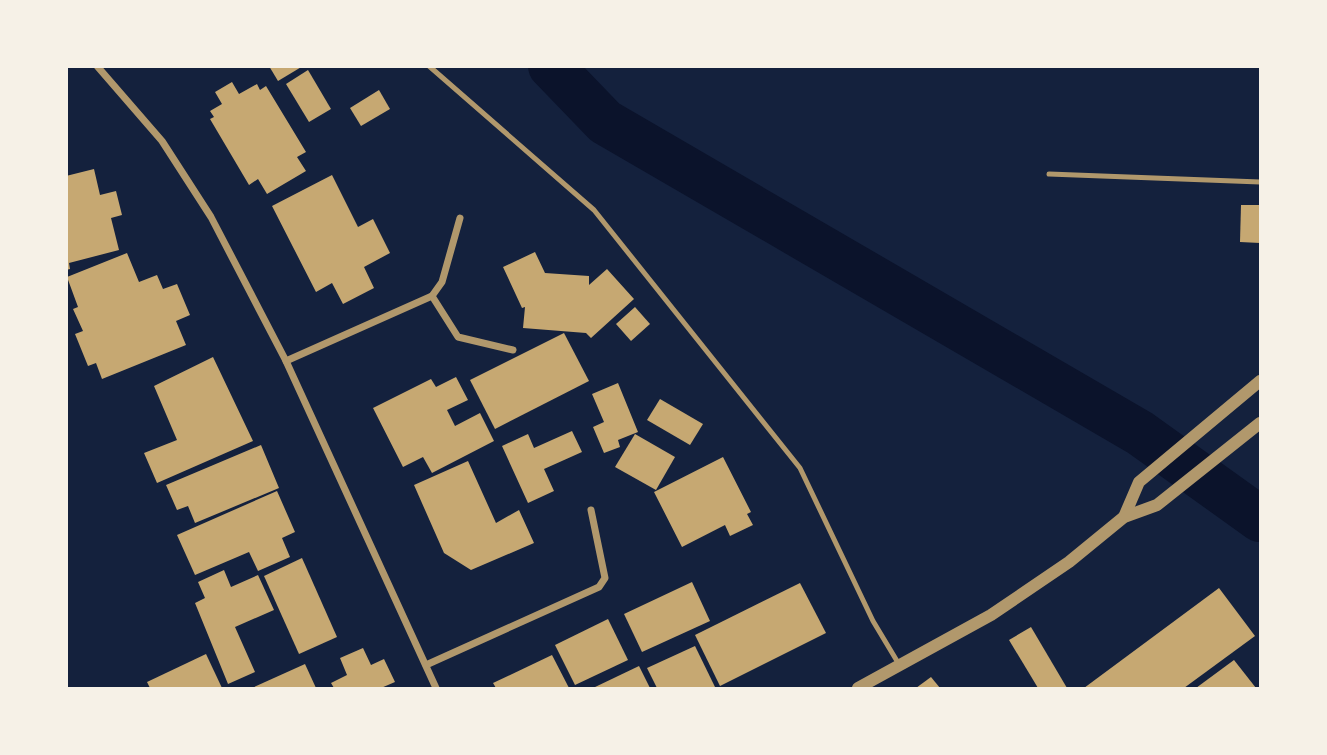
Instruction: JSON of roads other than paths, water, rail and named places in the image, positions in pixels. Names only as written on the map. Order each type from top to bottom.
[{"type":"street","points":[[97,66],[162,141],[211,217],[286,361],[436,688]]},
{"type":"street","points":[[286,361],[432,296],[442,282],[460,218]]},
{"type":"street","points":[[432,296],[458,337],[513,350]]},
{"type":"street","points":[[1124,517],[1139,482],[1261,381]]},
{"type":"street","points":[[858,688],[991,615],[1069,562],[1124,517],[1157,505],[1260,424]]},
{"type":"street","points":[[426,665],[599,587],[606,579],[592,510]]},
{"type":"lane","points":[[429,66],[594,210],[800,468],[873,621],[900,666]]},
{"type":"lane","points":[[1049,174],[1261,182]]},
{"type":"waterway","points":[[551,66],[605,122],[1140,433],[1260,519]]}]
